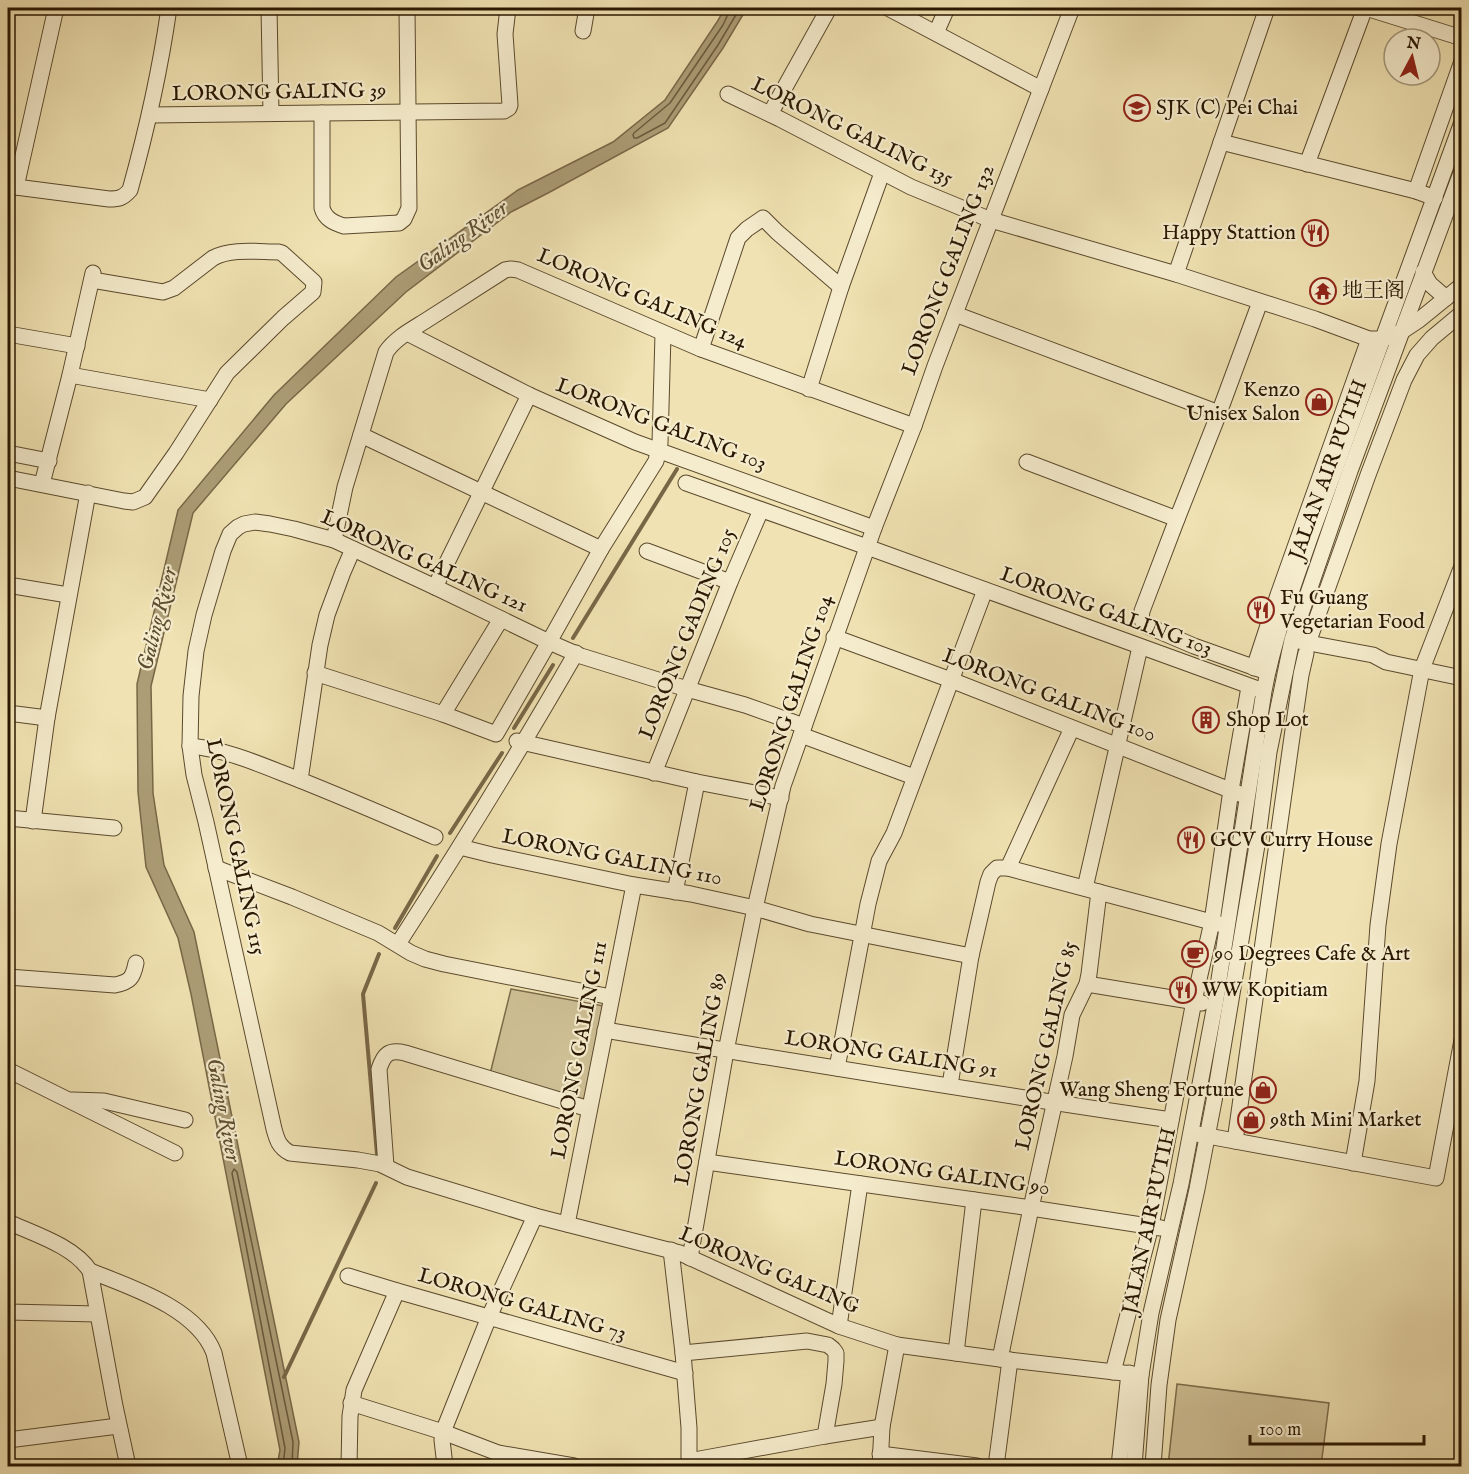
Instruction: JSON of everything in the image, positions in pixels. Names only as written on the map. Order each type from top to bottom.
[{"type":"street","points":[[56,8],[12,186],[109,199],[124,197],[130,190],[150,116],[169,8]]},
{"type":"street","points":[[269,8],[271,113]]},
{"type":"street","points":[[322,113],[323,213],[331,221],[344,226],[399,223],[404,219],[409,208],[407,8]]},
{"type":"street","name":"LORONG GALING 39","points":[[150,116],[506,110],[509,108],[510,100],[505,34],[508,8]]},
{"type":"street","points":[[583,31],[587,8]]},
{"type":"street","points":[[770,114],[829,8]]},
{"type":"street","points":[[888,8],[1041,89]]},
{"type":"street","points":[[936,33],[947,8]]},
{"type":"street","name":"LORONG GALING 132","points":[[867,547],[1072,8]]},
{"type":"street","points":[[1176,274],[1267,8]]},
{"type":"street","points":[[1307,164],[1366,8],[1461,38]]},
{"type":"street","points":[[1416,191],[1461,61]]},
{"type":"street","name":"LORONG GALING 135","points":[[728,94],[938,199],[991,220],[1176,274],[1376,339]]},
{"type":"street","name":"JALAN AIR PUTIH","points":[[1153,1467],[1159,1385],[1168,1320],[1207,1136],[1245,918],[1283,644],[1307,545],[1376,339],[1435,198],[1461,122]]},
{"type":"street","points":[[1221,142],[1416,191],[1435,198]]},
{"type":"street","name":"JALAN AIR PUTIH","points":[[1134,1467],[1135,1374],[1181,1184],[1215,1005],[1248,796],[1257,689],[1261,670],[1283,644],[1350,471],[1461,170]]},
{"type":"street","points":[[809,389],[841,287],[882,172]]},
{"type":"street","points":[[700,349],[738,238],[763,218],[841,287]]},
{"type":"street","points":[[8,478],[133,502],[145,497],[222,381],[234,366],[283,318],[313,292],[314,282],[282,252],[251,251],[219,254],[174,288],[163,292],[92,276],[42,484]]},
{"type":"street","name":"LORONG GALING 124","points":[[334,540],[345,487],[386,352],[391,344],[505,270],[518,270],[700,349],[914,426]]},
{"type":"street","points":[[1423,272],[1430,284],[1446,298]]},
{"type":"street","points":[[1260,302],[1142,611],[1141,620],[1147,626],[1194,646],[1261,670],[1278,595],[1376,339],[1401,332],[1461,285]]},
{"type":"street","points":[[1235,1141],[1301,675],[1307,648],[1404,380],[1417,356],[1432,338],[1461,313]]},
{"type":"street","points":[[955,314],[1219,413]]},
{"type":"street","name":"LORONG GALING 103","points":[[407,333],[529,395],[659,452],[874,528]]},
{"type":"street","points":[[8,334],[77,346]]},
{"type":"street","points":[[315,673],[443,714],[496,734],[601,549],[650,473],[659,452],[663,334]]},
{"type":"street","points":[[70,375],[210,400]]},
{"type":"street","points":[[435,587],[529,395]]},
{"type":"street","points":[[361,435],[601,549]]},
{"type":"street","points":[[8,453],[48,461]]},
{"type":"street","points":[[1027,462],[1177,519]]},
{"type":"street","points":[[1350,471],[1368,475]]},
{"type":"street","name":"LORONG GALING 103","points":[[686,483],[1257,689]]},
{"type":"street","points":[[33,821],[47,718],[88,493]]},
{"type":"street","name":"LORONG GADING 105","points":[[654,773],[761,510]]},
{"type":"street","name":"LORONG GALING 121","points":[[244,524],[255,522],[270,524],[334,540],[549,642],[687,689],[745,705],[914,777]]},
{"type":"street","name":"LORONG GALING 115","points":[[244,524],[230,534],[223,551],[199,634],[191,696],[190,746],[194,776],[274,1129],[278,1143],[283,1149]]},
{"type":"street","name":"LORONG GALING 104","points":[[755,908],[783,786],[867,547]]},
{"type":"street","points":[[300,780],[320,645],[327,615],[353,549]]},
{"type":"street","points":[[647,551],[730,582]]},
{"type":"street","points":[[1353,1163],[1367,1081],[1378,925],[1389,844],[1422,669],[1460,574]]},
{"type":"street","points":[[8,585],[68,596]]},
{"type":"street","points":[[837,1068],[868,904],[879,861],[894,833],[985,590]]},
{"type":"street","points":[[443,714],[501,619]]},
{"type":"street","name":"LORONG GALING 100","points":[[834,637],[951,680],[1248,796]]},
{"type":"street","points":[[1283,644],[1374,655],[1386,662],[1461,678]]},
{"type":"street","name":"LORONG GALING 85","points":[[996,1467],[1005,1360],[1031,1208],[1072,1015],[1087,984],[1091,962],[1092,890],[1118,745],[1140,647]]},
{"type":"street","points":[[398,944],[460,847],[520,742],[576,653]]},
{"type":"street","points":[[1113,1372],[1151,1226],[1194,1001],[1212,922],[1231,790],[1257,689]]},
{"type":"street","points":[[8,713],[47,718]]},
{"type":"street","points":[[1008,868],[1072,728]]},
{"type":"street","points":[[520,742],[654,773],[781,798]]},
{"type":"street","points":[[190,746],[224,752],[300,780],[435,837]]},
{"type":"street","points":[[675,891],[697,782]]},
{"type":"street","points":[[8,819],[114,828]]},
{"type":"street","points":[[1260,820],[1281,824]]},
{"type":"street","name":"LORONG GALING 110","points":[[460,847],[634,885],[755,908],[810,924],[971,956]]},
{"type":"street","points":[[216,868],[378,933],[425,959],[611,997]]},
{"type":"street","points":[[950,1085],[971,956],[991,874],[997,868],[1008,868],[1228,926]]},
{"type":"street","points":[[1218,877],[1235,879]]},
{"type":"street","name":"LORONG GALING 111","points":[[567,1224],[634,885]]},
{"type":"street","name":"LORONG GALING 89","points":[[690,1258],[726,1051],[755,908]]},
{"type":"street","points":[[1245,918],[1267,920]]},
{"type":"street","points":[[8,977],[115,985],[130,979],[136,963]]},
{"type":"street","points":[[1087,984],[1215,1005]]},
{"type":"street","name":"LORONG GALING 91","points":[[605,1030],[1171,1120]]},
{"type":"street","points":[[1191,1132],[1436,1178],[1461,1040]]},
{"type":"street","points":[[386,1166],[379,1069],[382,1060],[389,1052],[405,1053],[589,1109]]},
{"type":"street","points":[[8,1070],[175,1153]]},
{"type":"street","points":[[69,1100],[104,1101],[185,1120]]},
{"type":"street","name":"LORONG GALING","points":[[283,1149],[290,1153],[358,1160],[386,1166],[407,1177],[536,1216],[671,1250],[839,1326],[897,1345],[1005,1360],[1135,1374]]},
{"type":"street","name":"LORONG GALING 90","points":[[707,1162],[1170,1230]]},
{"type":"street","points":[[839,1326],[860,1184]]},
{"type":"street","points":[[956,1353],[974,1200]]},
{"type":"street","points":[[445,1467],[442,1432],[489,1317],[536,1216]]},
{"type":"street","points":[[8,1222],[79,1257],[90,1271],[118,1426],[128,1467]]},
{"type":"street","points":[[671,1250],[685,1373],[689,1464],[825,1436],[882,1427]]},
{"type":"street","points":[[90,1271],[148,1294],[184,1316],[201,1331],[211,1344],[240,1467]]},
{"type":"street","name":"LORONG GALING 73","points":[[348,1276],[685,1373]]},
{"type":"street","points":[[349,1467],[351,1402],[358,1379],[397,1291]]},
{"type":"street","points":[[8,1312],[97,1314]]},
{"type":"street","points":[[683,1353],[807,1341],[828,1346],[836,1353],[836,1361],[825,1436]]},
{"type":"street","points":[[897,1345],[882,1427],[880,1460],[977,1467]]},
{"type":"street","points":[[1119,1467],[1135,1374]]},
{"type":"street","points":[[351,1402],[442,1432],[499,1460],[574,1467]]},
{"type":"street","points":[[8,1440],[118,1426]]},
{"type":"shaded area","points":[[511,989],[604,1006],[586,1100],[490,1074]]},
{"type":"shaded area","points":[[1177,1384],[1329,1403],[1321,1466],[1168,1466]]},
{"type":"water","name":"Galing River","points":[[725,8],[747,8],[723,48],[668,128],[511,212],[406,292],[286,404],[193,513],[151,686],[153,793],[164,865],[194,932],[299,1442],[297,1466],[277,1466],[280,1450],[191,994],[178,938],[146,867],[138,792],[137,684],[178,510],[274,395],[396,277],[518,190],[613,142],[665,100]]},
{"type":"waterway","points":[[573,638],[677,469]]},
{"type":"waterway","points":[[514,728],[553,665]]},
{"type":"waterway","points":[[450,833],[502,753]]},
{"type":"waterway","points":[[395,928],[437,856]]},
{"type":"waterway","points":[[377,1154],[363,994],[379,954]]},
{"type":"waterway","points":[[284,1377],[376,1183]]},
{"type":"place","name":"SJK (C) Pei Chai","points":[[1137,108]]},
{"type":"place","name":"Happy Stattion","points":[[1315,233]]},
{"type":"place","name":"地王阁","points":[[1323,291]]},
{"type":"place","name":"Kenzo Unisex Salon","points":[[1319,402]]},
{"type":"place","name":"Fu Guang Vegetarian Food","points":[[1261,610]]},
{"type":"place","name":"Shop Lot","points":[[1206,720]]},
{"type":"place","name":"GCV Curry House","points":[[1191,840]]},
{"type":"place","name":"90 Degrees Cafe & Art","points":[[1195,954]]},
{"type":"place","name":"WW Kopitiam","points":[[1183,990]]},
{"type":"place","name":"Wang Sheng Fortune","points":[[1263,1090]]},
{"type":"place","name":"98th Mini Market","points":[[1251,1120]]}]
